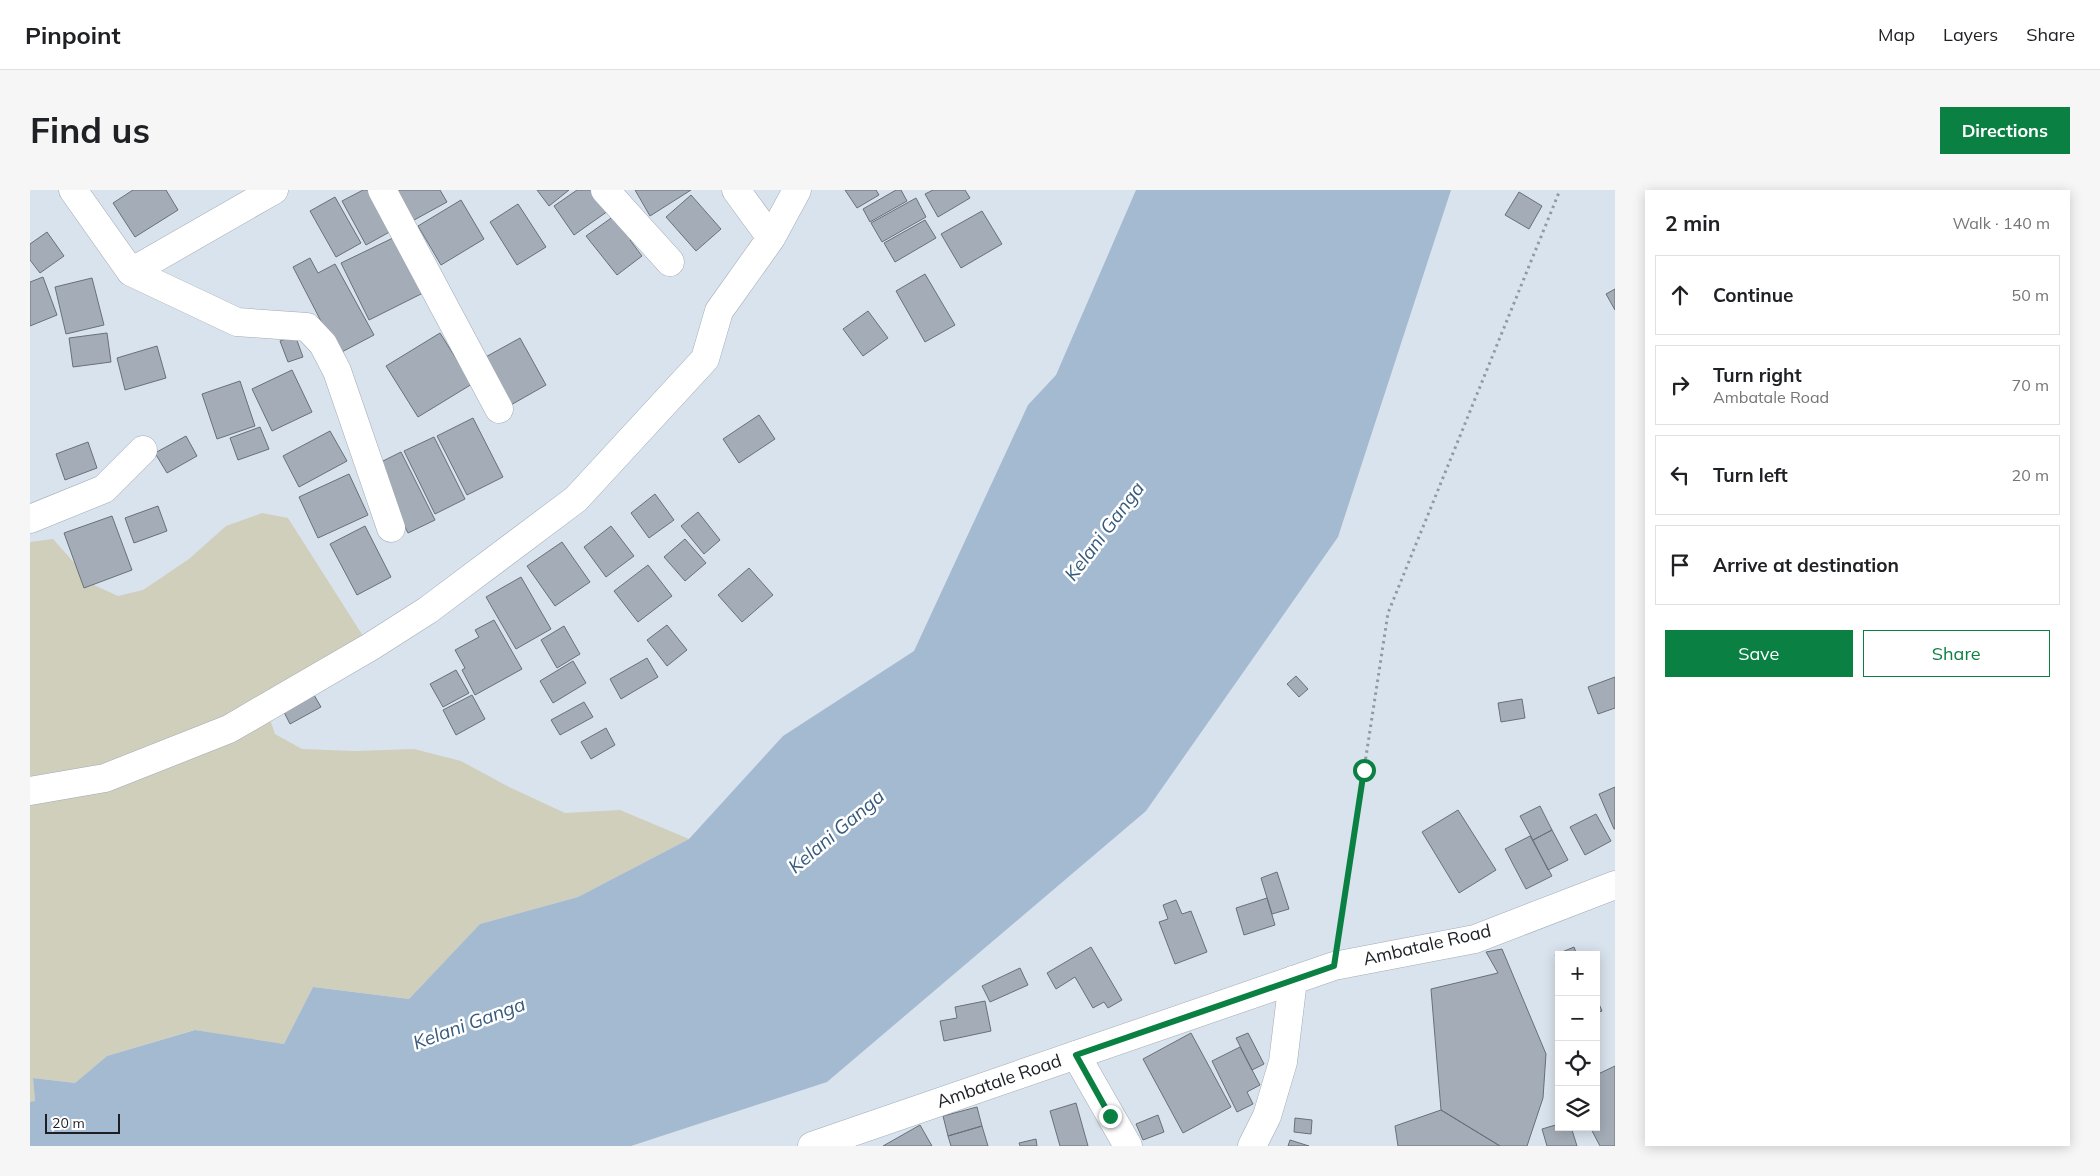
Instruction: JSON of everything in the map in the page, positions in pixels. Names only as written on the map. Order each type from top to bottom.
[{"type":"street","points":[[73,190],[131,272],[237,322],[307,327],[323,344],[337,371],[391,528]]},
{"type":"street","points":[[131,272],[274,190]]},
{"type":"street","points":[[382,190],[499,409]]},
{"type":"street","points":[[605,190],[670,262]]},
{"type":"street","points":[[736,190],[771,238]]},
{"type":"street","points":[[30,791],[104,778],[229,729],[370,647],[435,604],[576,499],[705,359],[720,311],[771,238],[798,190]]},
{"type":"street","points":[[30,519],[104,489],[143,450]]},
{"type":"street","name":"Ambatale Road","points":[[812,1146],[865,1138],[1076,1055],[1334,966],[1475,939],[1615,886]]},
{"type":"street","points":[[1252,1146],[1267,1116],[1283,1062],[1294,980]]},
{"type":"street","points":[[1076,1055],[1128,1146]]},
{"type":"path","points":[[1334,966],[1388,613],[1560,190]]},
{"type":"green space","points":[[262,513],[288,518],[370,647],[266,707],[275,734],[302,749],[354,751],[414,749],[461,761],[509,787],[565,813],[620,810],[689,839],[578,897],[480,924],[409,999],[313,987],[284,1044],[194,1030],[107,1056],[75,1083],[33,1078],[35,1102],[30,1102],[30,542],[53,539],[94,585],[118,596],[143,590],[189,559],[226,526]]},
{"type":"water","name":"Kelani Ganga","points":[[1136,190],[1451,190],[1338,537],[1146,811],[827,1082],[631,1146],[30,1146],[30,1102],[35,1101],[33,1078],[75,1083],[107,1056],[195,1030],[284,1044],[313,987],[409,999],[480,924],[578,897],[689,839],[783,736],[914,651],[1028,405],[1056,375]]},
{"type":"building","points":[[133,190],[166,190],[178,210],[135,237],[113,203]]},
{"type":"building","points":[[363,190],[374,190],[395,229],[366,245],[342,201]]},
{"type":"building","points":[[385,190],[440,190],[447,202],[405,225]]},
{"type":"building","points":[[537,190],[569,190],[549,206]]},
{"type":"building","points":[[577,190],[593,190],[608,211],[574,235],[554,206]]},
{"type":"building","points":[[635,190],[691,190],[650,216]]},
{"type":"building","points":[[845,190],[876,190],[879,195],[857,208]]},
{"type":"building","points":[[896,190],[901,190],[907,201],[870,222],[863,209]]},
{"type":"building","points":[[933,190],[965,190],[970,198],[938,217],[925,194]]},
{"type":"building","points":[[1519,192],[1542,206],[1529,229],[1505,215]]},
{"type":"building","points":[[691,195],[721,229],[696,251],[666,217]]},
{"type":"building","points":[[335,197],[361,243],[336,257],[310,211]]},
{"type":"building","points":[[916,198],[926,217],[882,242],[871,223]]},
{"type":"building","points":[[461,200],[484,239],[441,265],[418,226]]},
{"type":"building","points":[[518,204],[546,247],[517,265],[490,222]]},
{"type":"building","points":[[621,211],[638,235],[630,240],[642,256],[617,275],[586,236]]},
{"type":"building","points":[[982,211],[1002,244],[961,268],[941,234]]},
{"type":"building","points":[[925,220],[936,238],[895,262],[884,243]]},
{"type":"building","points":[[47,232],[64,256],[40,273],[30,260],[30,244]]},
{"type":"building","points":[[395,237],[423,293],[369,320],[341,263]]},
{"type":"building","points":[[310,258],[318,273],[335,264],[374,335],[338,354],[293,267]]},
{"type":"building","points":[[925,274],[955,325],[925,342],[896,291]]},
{"type":"building","points":[[43,277],[57,315],[30,326],[30,282]]},
{"type":"building","points":[[92,278],[104,325],[66,334],[55,287]]},
{"type":"building","points":[[1615,289],[1615,310],[1606,294]]},
{"type":"building","points":[[868,311],[888,338],[863,356],[843,329]]},
{"type":"building","points":[[107,333],[111,362],[73,367],[69,338]]},
{"type":"building","points":[[440,333],[472,384],[418,417],[386,366]]},
{"type":"building","points":[[295,335],[303,357],[288,362],[280,341]]},
{"type":"building","points":[[520,338],[546,385],[509,406],[482,359]]},
{"type":"building","points":[[157,346],[166,378],[125,390],[117,358]]},
{"type":"building","points":[[292,370],[312,412],[272,431],[252,389]]},
{"type":"building","points":[[240,381],[255,426],[217,439],[202,394]]},
{"type":"building","points":[[759,415],[775,439],[739,463],[723,439]]},
{"type":"building","points":[[473,418],[503,477],[467,495],[437,436]]},
{"type":"building","points":[[260,427],[269,449],[238,460],[230,438]]},
{"type":"building","points":[[330,431],[347,461],[299,487],[283,456]]},
{"type":"building","points":[[186,436],[197,456],[167,473],[155,453]]},
{"type":"building","points":[[434,437],[465,499],[435,514],[404,451]]},
{"type":"building","points":[[88,442],[97,468],[65,480],[56,454]]},
{"type":"building","points":[[401,452],[435,520],[408,533],[375,465]]},
{"type":"building","points":[[349,474],[368,515],[318,538],[299,497]]},
{"type":"building","points":[[655,494],[674,520],[649,538],[631,513]]},
{"type":"building","points":[[158,506],[167,531],[134,543],[125,518]]},
{"type":"building","points":[[698,512],[720,540],[704,554],[681,526]]},
{"type":"building","points":[[112,516],[132,570],[84,588],[64,533]]},
{"type":"building","points":[[365,526],[391,577],[357,595],[330,544]]},
{"type":"building","points":[[611,526],[634,556],[606,577],[584,547]]},
{"type":"building","points":[[685,539],[706,563],[685,581],[664,557]]},
{"type":"building","points":[[562,542],[590,582],[555,606],[527,566]]},
{"type":"building","points":[[648,565],[672,596],[638,622],[614,591]]},
{"type":"building","points":[[749,568],[773,595],[742,622],[718,595]]},
{"type":"building","points":[[521,577],[551,629],[516,649],[486,597]]},
{"type":"building","points":[[494,620],[522,669],[475,695],[462,670],[465,668],[455,650],[479,637],[475,630]]},
{"type":"building","points":[[667,625],[687,650],[667,666],[647,640]]},
{"type":"building","points":[[564,626],[580,654],[557,668],[541,640]]},
{"type":"building","points":[[647,658],[658,677],[621,699],[610,679]]},
{"type":"building","points":[[573,661],[586,683],[553,703],[540,681]]},
{"type":"building","points":[[456,670],[469,693],[443,707],[430,684]]},
{"type":"building","points":[[1296,676],[1308,689],[1299,697],[1287,684]]},
{"type":"building","points":[[1615,677],[1615,708],[1598,714],[1588,687]]},
{"type":"building","points":[[310,688],[321,707],[290,724],[280,704]]},
{"type":"building","points":[[472,695],[485,719],[456,735],[443,710]]},
{"type":"building","points":[[1522,699],[1525,718],[1501,722],[1498,703]]},
{"type":"building","points":[[584,702],[593,717],[560,735],[551,720]]},
{"type":"building","points":[[606,728],[615,745],[591,759],[581,742]]},
{"type":"building","points":[[1615,787],[1615,829],[1614,829],[1599,794]]},
{"type":"building","points":[[1540,806],[1552,830],[1533,840],[1520,816]]},
{"type":"building","points":[[1458,810],[1496,870],[1459,893],[1422,832]]},
{"type":"building","points":[[1596,814],[1611,841],[1585,855],[1570,827]]},
{"type":"building","points":[[1552,830],[1568,860],[1548,870],[1533,840]]},
{"type":"building","points":[[1530,836],[1552,876],[1526,889],[1505,849]]},
{"type":"building","points":[[1277,872],[1289,909],[1272,914],[1261,878]]},
{"type":"building","points":[[1267,898],[1275,925],[1244,935],[1236,908]]},
{"type":"building","points":[[1176,900],[1182,914],[1191,911],[1207,952],[1175,964],[1159,922],[1168,919],[1163,905]]},
{"type":"building","points":[[1091,947],[1122,1000],[1108,1008],[1104,1002],[1093,1008],[1075,977],[1056,989],[1047,973]]},
{"type":"building","points":[[1574,947],[1576,951],[1564,951]]},
{"type":"building","points":[[1502,949],[1546,1054],[1543,1098],[1527,1146],[1500,1146],[1441,1110],[1431,989],[1498,973],[1486,952]]},
{"type":"building","points":[[1020,968],[1028,985],[990,1002],[982,986]]},
{"type":"building","points":[[985,1001],[991,1031],[944,1041],[940,1021],[957,1018],[955,1007]]},
{"type":"building","points":[[1191,1033],[1231,1107],[1183,1133],[1143,1059]]},
{"type":"building","points":[[1248,1033],[1264,1064],[1252,1070],[1236,1038]]},
{"type":"building","points":[[1240,1047],[1260,1085],[1247,1092],[1253,1104],[1237,1112],[1212,1061]]},
{"type":"building","points":[[1615,1066],[1615,1146],[1600,1146],[1592,1131],[1600,1131],[1600,1073]]},
{"type":"building","points":[[1076,1103],[1088,1146],[1060,1146],[1050,1111]]},
{"type":"building","points":[[977,1107],[982,1126],[948,1136],[943,1116]]},
{"type":"building","points":[[1441,1110],[1500,1146],[1398,1146],[1395,1126]]},
{"type":"building","points":[[1158,1115],[1164,1132],[1143,1140],[1136,1124]]},
{"type":"building","points":[[1295,1118],[1312,1120],[1311,1134],[1294,1132]]},
{"type":"building","points":[[920,1125],[932,1146],[883,1146]]},
{"type":"building","points":[[1555,1125],[1555,1131],[1572,1131],[1577,1146],[1547,1146],[1542,1129]]},
{"type":"building","points":[[982,1126],[988,1146],[951,1146],[948,1136]]},
{"type":"building","points":[[1036,1139],[1037,1146],[1020,1146],[1019,1143]]},
{"type":"building","points":[[1290,1140],[1309,1146],[1288,1146]]},
{"type":"route","points":[[1110,1116],[1076,1055],[1334,966],[1364,770]]}]
